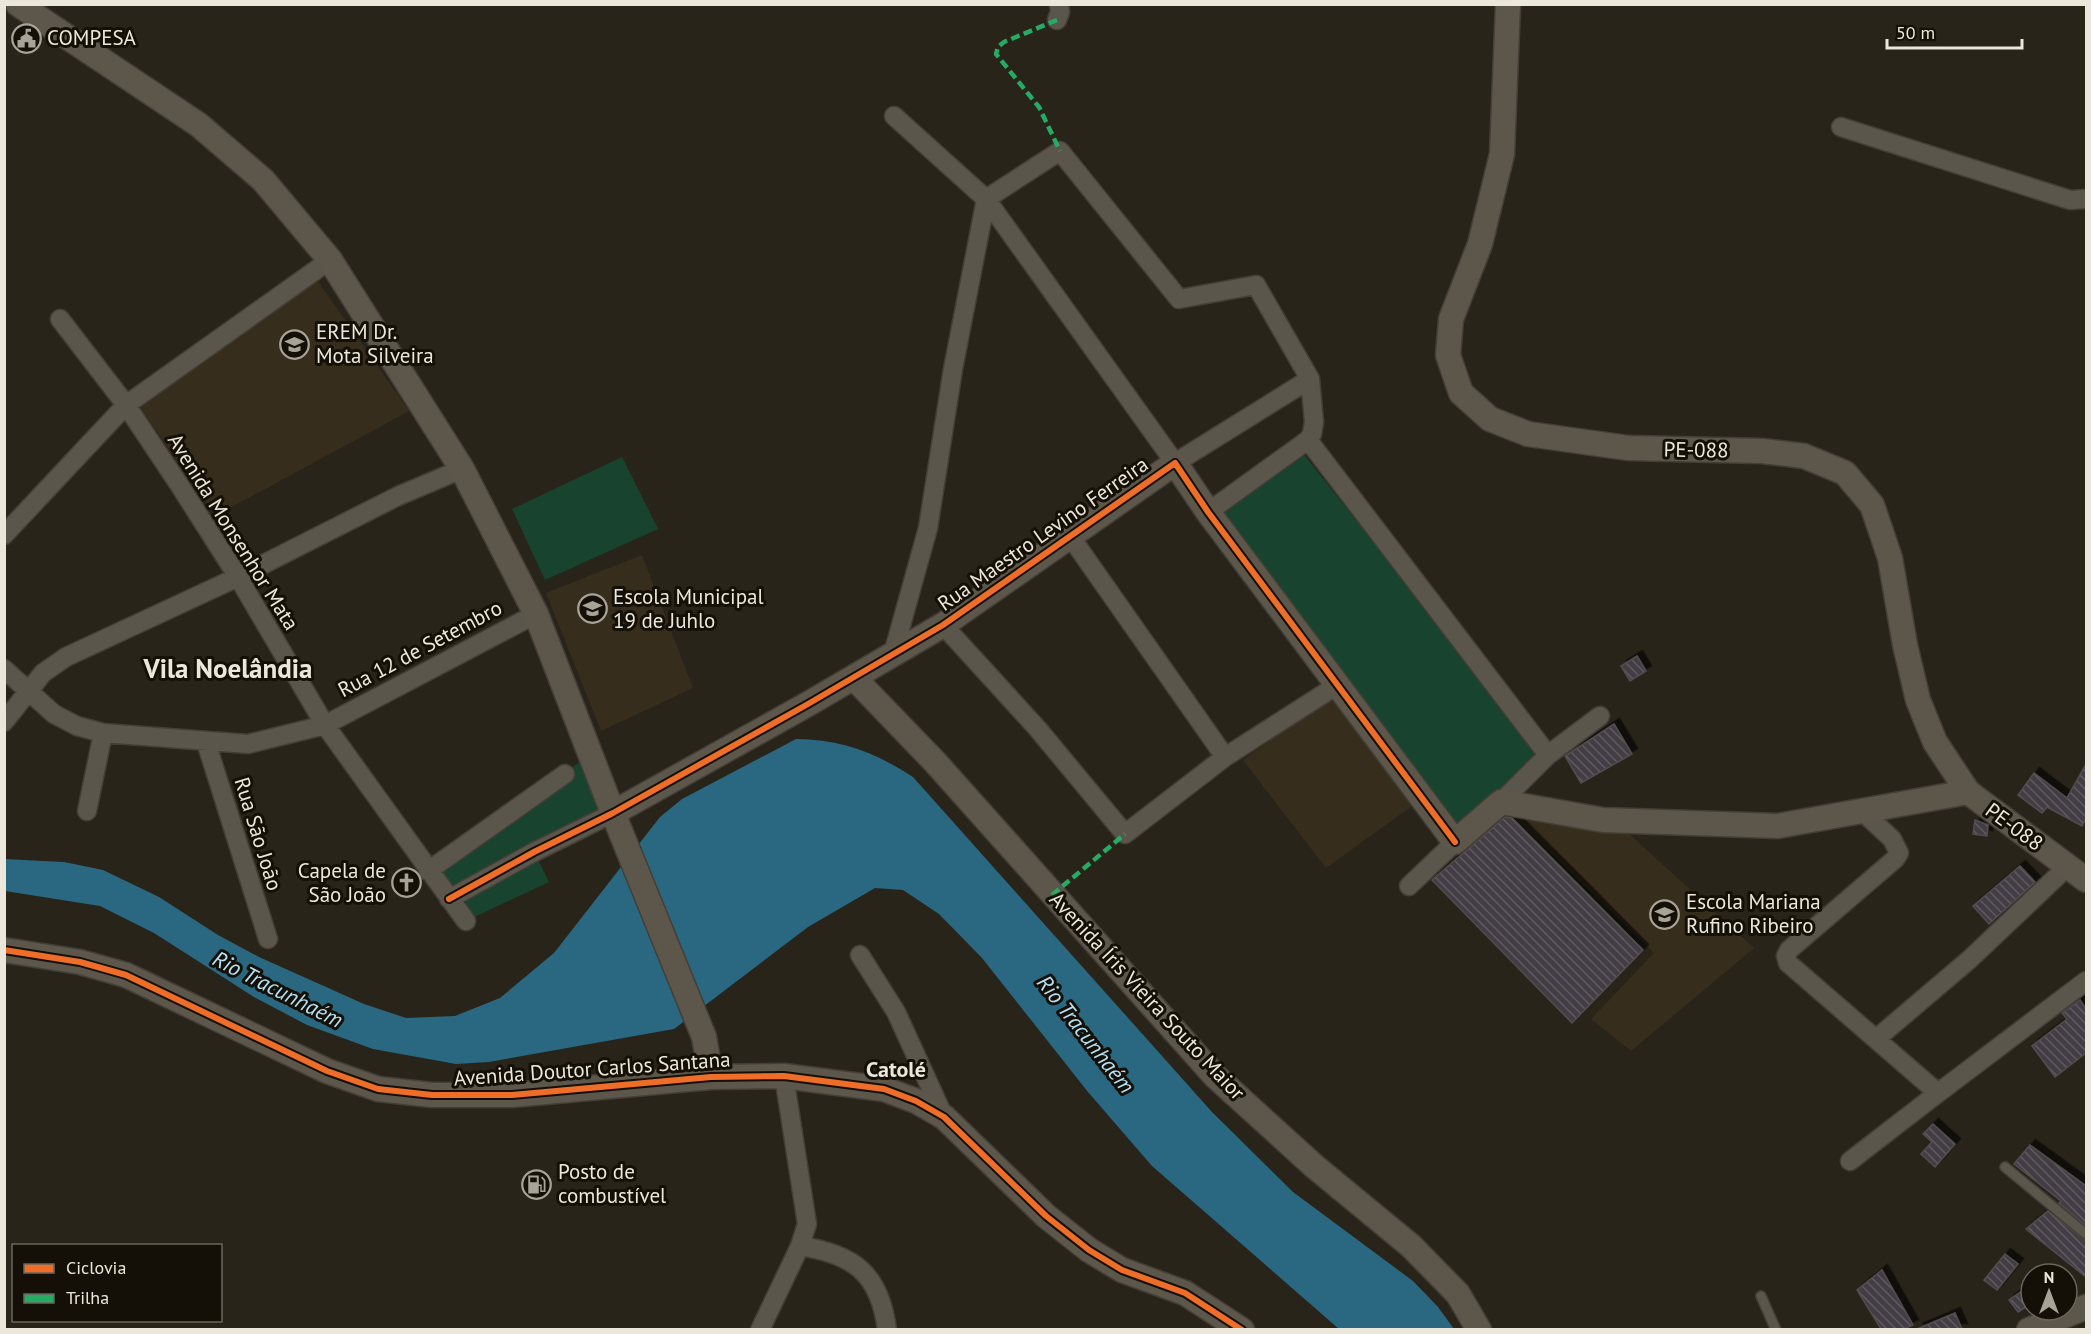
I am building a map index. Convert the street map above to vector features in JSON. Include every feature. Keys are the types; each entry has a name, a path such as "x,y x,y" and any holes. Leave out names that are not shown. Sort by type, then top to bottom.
{"street":[{"path":"18,4 199,125 263,180 330,260 462,469 536,614 704,1037 711,1077"},
{"name":"PE-088","path":"1508,4 1502,154 1480,243 1451,318 1448,355 1461,393 1490,419 1528,434 1628,448 1762,451 1804,456 1845,473 1872,505 1890,558 1905,645 1918,700 1935,742 1968,792 2077,873"},
{"path":"894,116 986,199 1175,463 1310,379"},
{"path":"1840,127 2070,200 2086,199"},
{"path":"893,654 928,528 986,199 1060,151 1179,299 1256,285 1310,379 1314,422 1312,434 1308,440 1208,512"},
{"path":"4,535 126,405 330,260"},
{"name":"Avenida Monsenhor Mata","path":"60,318 126,405 238,578 325,725 466,921"},
{"path":"1308,440 1548,755"},
{"name":"Rua Maestro Levino Ferreira","path":"617,821 943,625 1175,463 1208,512 1339,684 1455,842"},
{"path":"4,722 43,673 66,657 238,578 398,496 462,469"},
{"path":"1070,536 1225,757"},
{"name":"Rua 12 de Setembro","path":"4,669 54,714 76,726 103,733 248,744 325,725 536,614"},
{"path":"943,625 1037,728 1125,834 1225,757 1339,684"},
{"name":"Avenida Íris Vieira Souto Maior","path":"854,678 878,700 1215,1076 1314,1166 1411,1246 1458,1294 1479,1329"},
{"path":"1409,886 1501,802 1548,755 1600,716"},
{"path":"87,812 103,733"},
{"name":"Rua São João","path":"206,742 268,939"},
{"path":"428,871 565,774"},
{"path":"1501,802 1603,820 1778,826 1968,792"},
{"path":"1863,812 1892,839 1899,853 1895,859 1789,950 1786,956 1788,963 1938,1093"},
{"path":"449,899 534,852 617,821"},
{"path":"1876,1039 1970,959 2077,873"},
{"name":"Avenida Doutor Carlos Santana","path":"4,950 80,962 126,975 327,1071 378,1089 432,1095 512,1095 711,1077 784,1076 884,1089 916,1101 944,1117 1015,1187 1089,1250 1122,1270 1185,1293 1242,1329"},
{"path":"860,955 896,1012 944,1117"},
{"path":"1850,1161 2086,981"},
{"path":"760,1329 800,1246 807,1224 807,1212 784,1076"},
{"path":"800,1246 830,1250 860,1269 875,1284 882,1297 888,1329"},
{"path":"2029,1329 2086,1307"}],"lane":[{"path":"2005,1167 2086,1234"},
{"path":"1761,1296 1776,1329"}],"shaded area":[{"name":"EREM Dr. Mota Silveira","path":"317,280 409,411 215,516 140,407"},
{"path":"642,555 693,688 601,731 546,593"},
{"path":"1331,696 1412,806 1326,868 1243,760"},
{"name":"Escola Mariana Rufino Ribeiro","path":"1515,819 1625,830 1754,948 1631,1051 1591,1019 1654,953"}],"green space":[{"path":"1302,452 1537,749 1501,802 1455,842 1208,512"},
{"path":"622,457 658,529 545,580 512,509"},
{"path":"588,756 611,814 534,852 549,882 466,921 428,871"}],"water":[{"name":"Rio Tracunhaém","path":"796,739 828,742 858,749 872,754 913,777 1212,1112 1293,1192 1413,1281 1438,1307 1454,1329 1339,1329 1152,1166 1088,1092 982,958 939,914 903,890 875,888 808,927 674,1029 489,1062 456,1064 373,1049 307,1025 254,997 154,933 100,906 5,891 4,859 64,862 103,870 159,897 218,935 259,957 364,1004 406,1018 455,1016 500,998 554,953 660,817 682,799"}],"building":[{"path":"1637,656 1646,671 1630,681 1621,666"},
{"path":"1614,724 1632,754 1581,783 1565,756"},
{"path":"2086,764 2086,818 2082,826 2047,807 2042,813 2018,795 2034,773 2067,798"},
{"path":"1505,817 1512,818 1643,950 1572,1023 1432,880"},
{"path":"1975,820 1988,825 1987,836 1973,834"},
{"path":"2020,866 2035,882 1989,924 1973,906"},
{"path":"2080,1000 2086,1009 2086,1053 2055,1077 2032,1046 2067,1019 2062,1013"},
{"path":"1933,1124 1955,1144 1935,1167 1921,1154 1932,1142 1923,1134"},
{"path":"2030,1145 2086,1186 2086,1226 2059,1203 2061,1201 2014,1164"},
{"path":"2048,1211 2086,1241 2086,1277 2079,1271 2079,1262 2067,1262 2026,1229"},
{"path":"2005,1254 2018,1264 1997,1290 1984,1280"},
{"path":"1882,1270 1913,1325 1904,1329 1881,1329 1857,1290"},
{"path":"2019,1293 2019,1311 2018,1312 2009,1300"},
{"path":"1955,1313 1962,1329 1917,1329"}],"marked path":[{"path":"1057,20 1004,42 998,47 996,54 1039,107 1060,151"},
{"path":"1052,895 1125,834"}],"cycle path":[{"path":"449,899 534,852 613,813 808,704 943,625 1175,463 1208,512 1455,842"},
{"path":"4,950 80,962 126,975 327,1071 378,1089 432,1095 512,1095 711,1077 784,1076 884,1089 916,1101 944,1117 1046,1216 1089,1250 1122,1270 1185,1293 1242,1330"}],"place":[{"name":"COMPESA","path":"26,38"},
{"name":"EREM Dr. Mota Silveira","path":"295,344"},
{"name":"Escola Municipal 19 de Juhlo","path":"592,609"},
{"name":"Capela de São João","path":"407,883"},
{"name":"Escola Mariana Rufino Ribeiro","path":"1665,914"},
{"name":"Posto de combustível","path":"537,1184"}],"district":[{"name":"Vila Noelândia","path":"228,669"},
{"name":"Catolé","path":"896,1069"}]}
